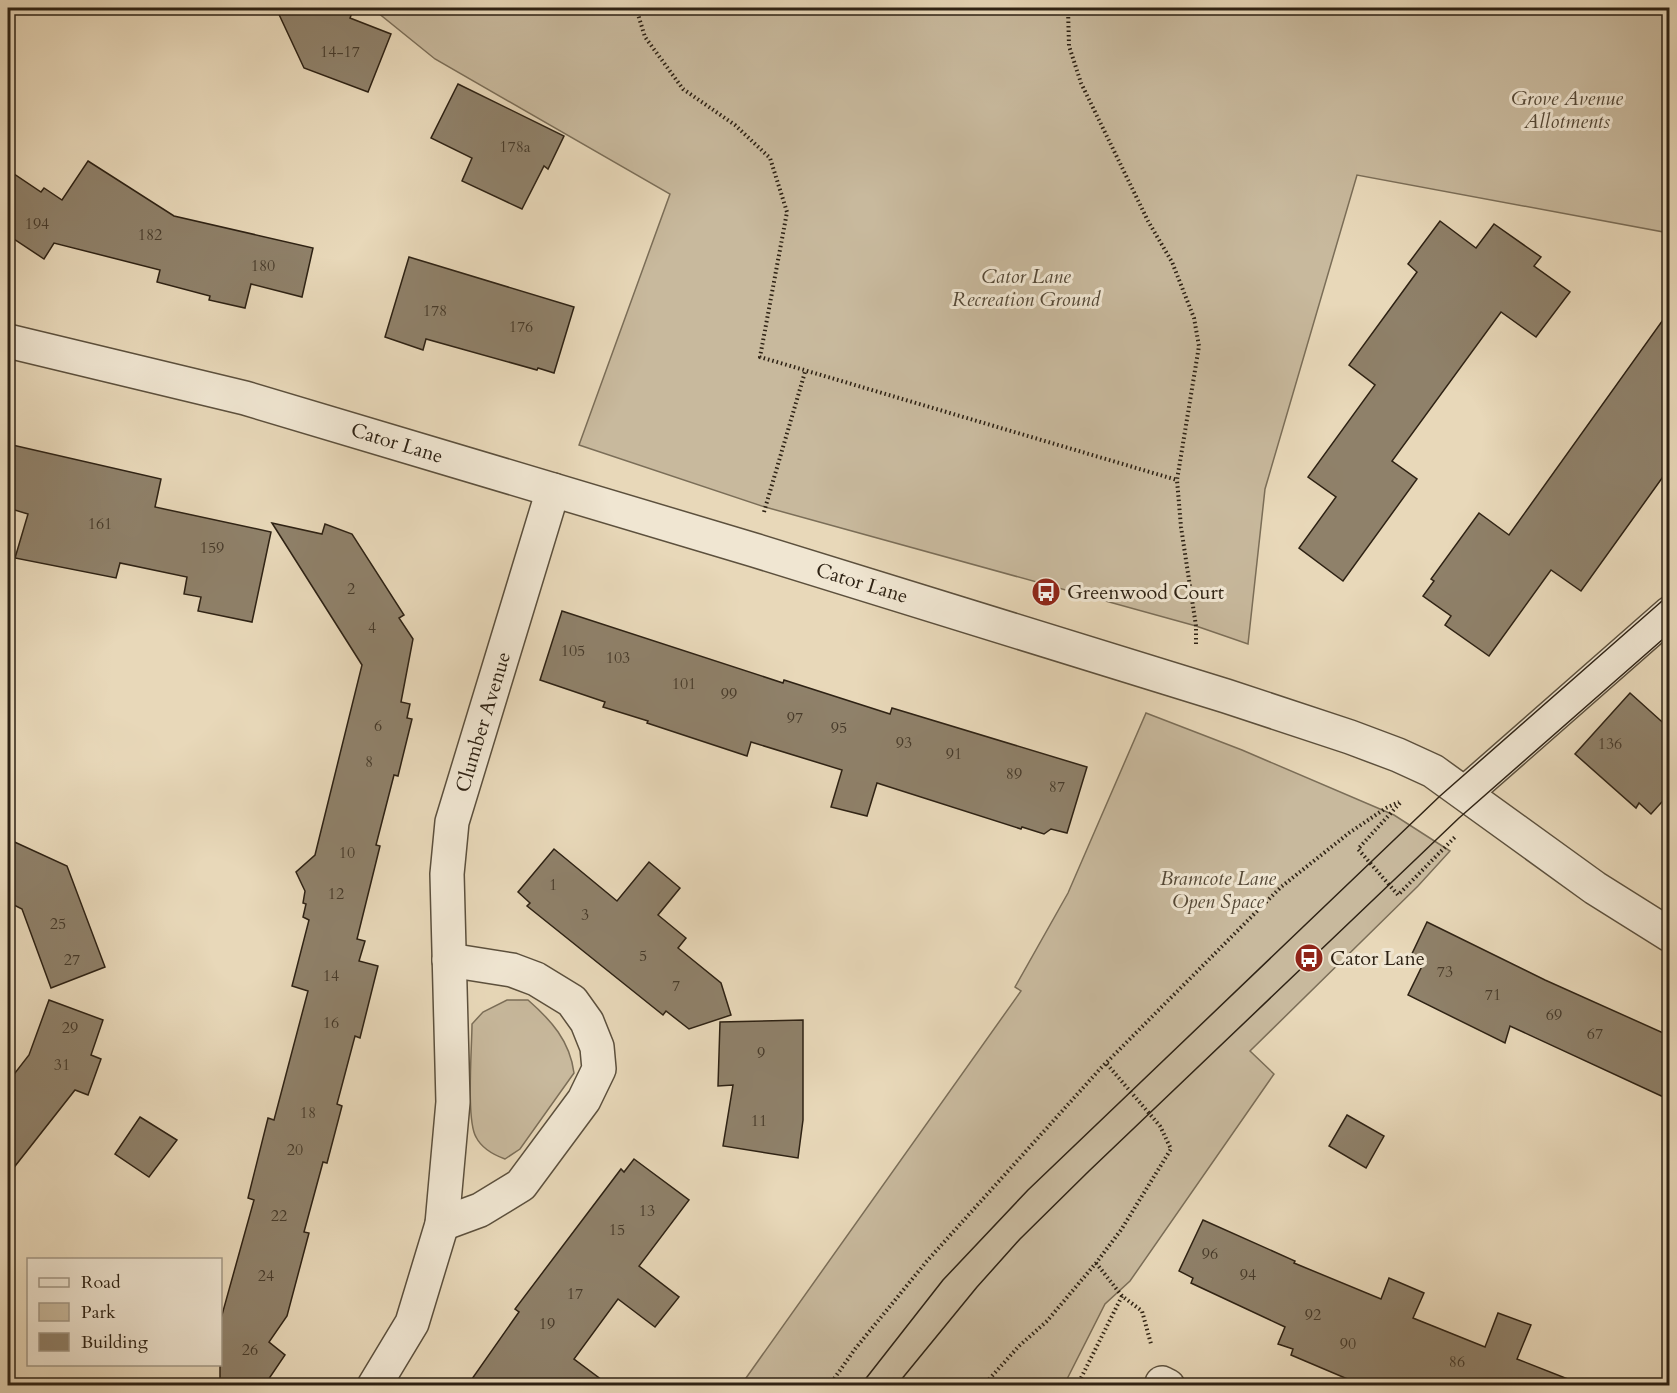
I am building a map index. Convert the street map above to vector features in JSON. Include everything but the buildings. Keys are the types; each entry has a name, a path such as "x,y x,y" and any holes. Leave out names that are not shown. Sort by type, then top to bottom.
{"street":[{"name":"Cator Lane","path":"8,341 246,398 754,550 1196,687 1398,754 1433,771 1595,888 1670,935"},
{"name":"Clumber Avenue","path":"374,1386 412,1323 442,1224 453,1102 447,873 452,822 553,490"},
{"path":"1465,793 1670,613"},
{"path":"442,1224 480,1210 521,1185 584,1100 599,1069 597,1047 587,1022 572,1001 536,979 512,970 449,960"}],"path":[{"path":"636,8 645,37 683,89 735,124 770,158 787,212 760,357 1178,480"},
{"path":"1068,8 1070,46 1081,83 1148,221 1172,262 1194,318 1199,346 1178,480 1181,527 1196,626 1196,687"},
{"path":"754,550 805,372"},
{"path":"829,1386 855,1349 927,1261 1013,1164 1106,1063 1281,887 1349,833 1386,808 1403,800 1358,849 1398,895 1459,833"},
{"path":"983,1386 1019,1346 1047,1321 1096,1263 1121,1230 1171,1149 1160,1126 1106,1063"},
{"path":"1096,1263 1122,1296 1142,1311 1165,1384"},
{"path":"1077,1386 1122,1296"}],"green space":[{"name":"Cator Lane Recreation Ground","path":"372,8 1669,8 1669,233 1357,175 1265,489 1248,644 1196,626 765,507 579,445 670,194 435,59"},
{"name":"Bramcote Lane Open Space","path":"1146,713 1242,750 1394,815 1450,851 1418,886 1250,1051 1274,1074 1130,1281 1105,1304 1064,1385 741,1385 1021,991 1015,987 1068,893"},
{"path":"507,1000 528,1000 544,1015 564,1041 574,1073 520,1149 505,1159 489,1151 476,1137 471,1115 470,1083 472,1024 483,1012"}],"tram line":[{"path":"860,1386 943,1280 1028,1190 1440,796 1670,594"},
{"path":"896,1386 977,1287 1020,1239 1089,1171 1459,818 1670,633"}],"place":[{"name":"Greenwood Court","path":"1046,592"},
{"name":"Cator Lane","path":"1309,958"}],"park label":[{"name":"Grove Avenue Allotments","path":"1567,110"}]}
